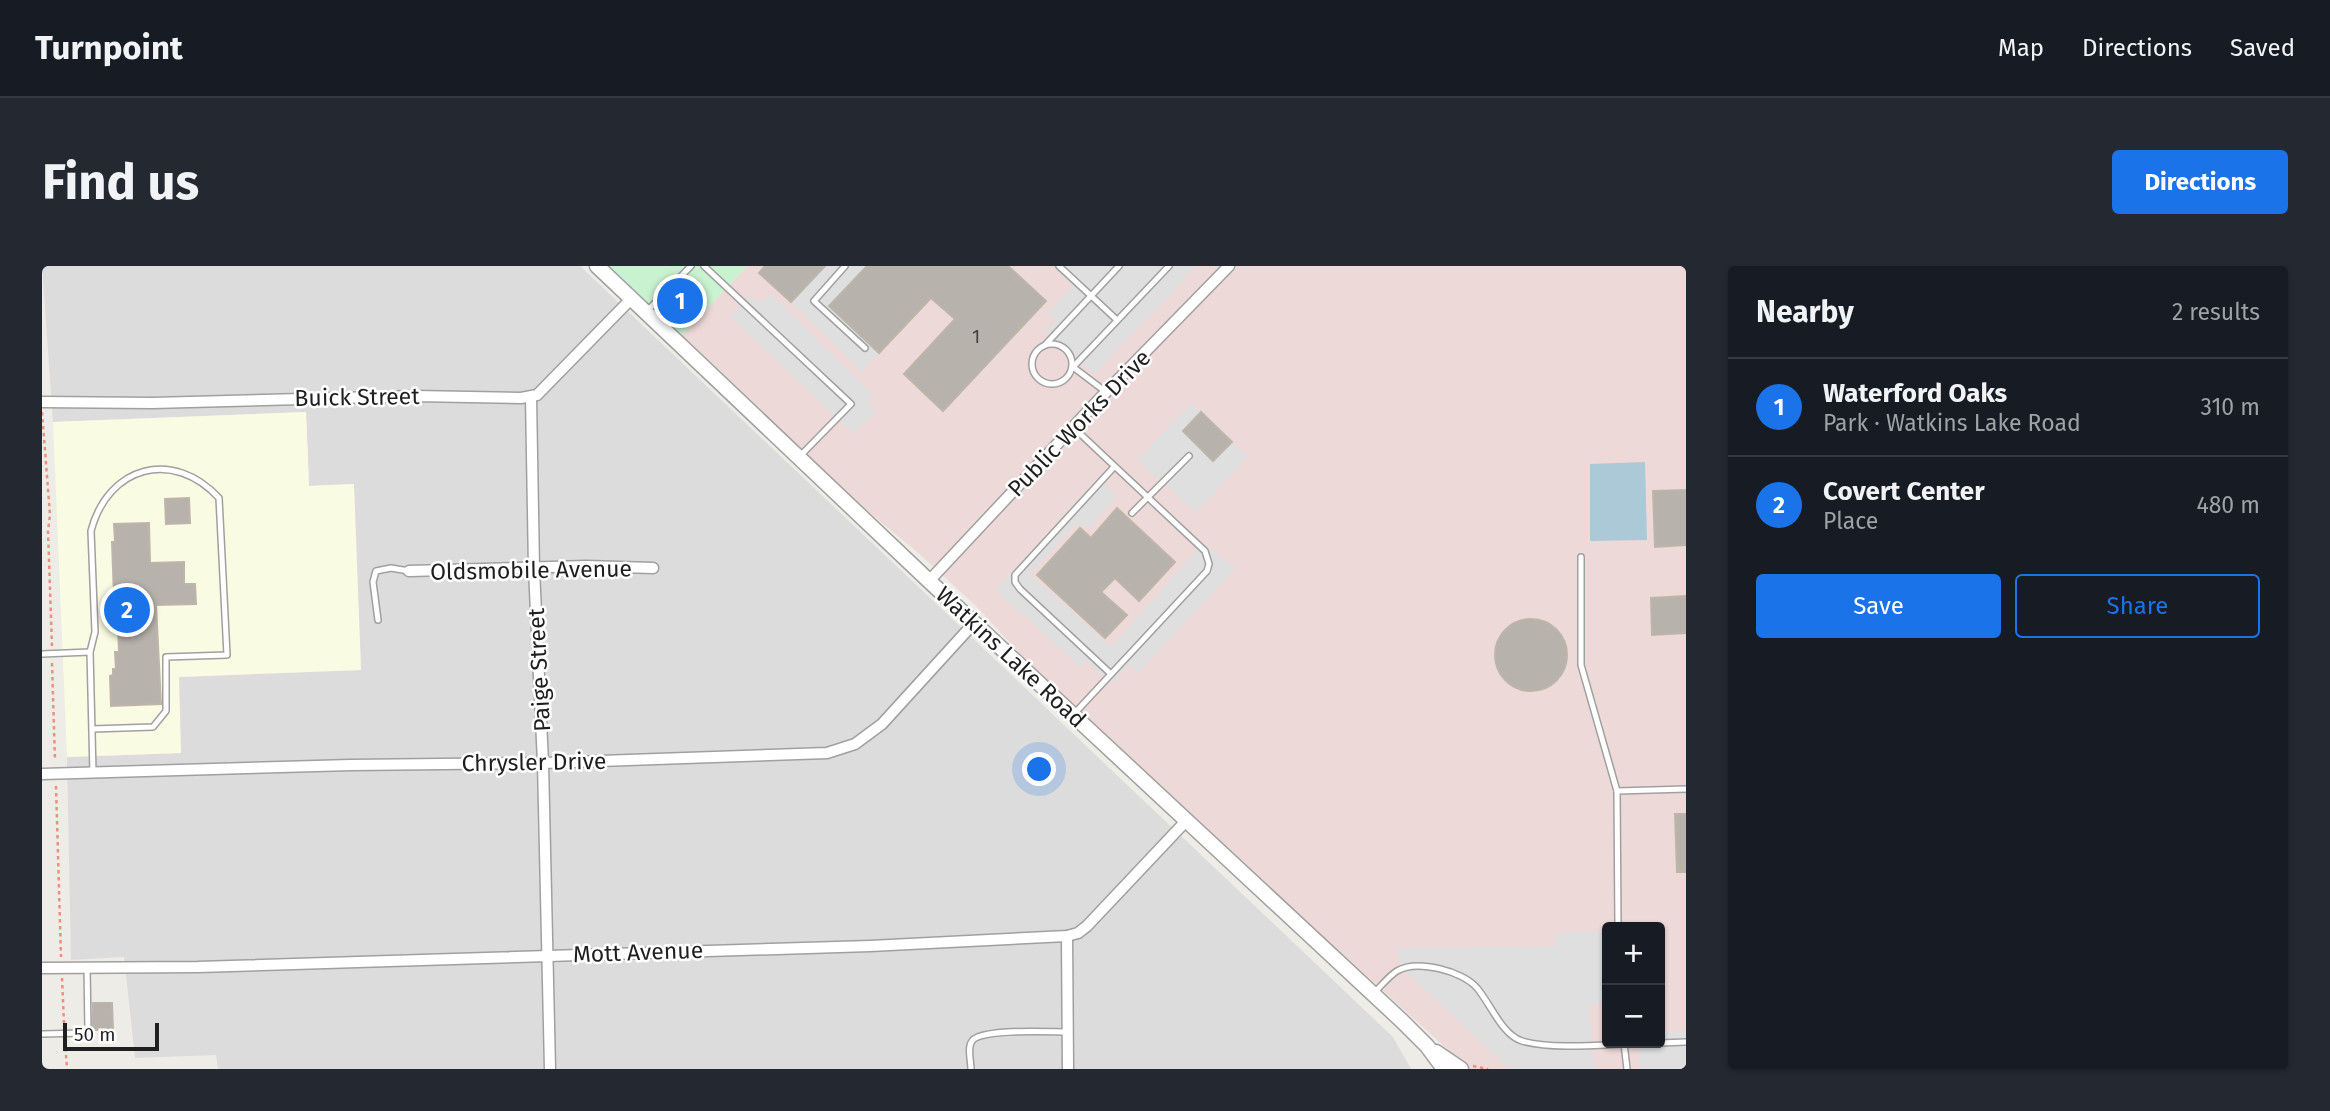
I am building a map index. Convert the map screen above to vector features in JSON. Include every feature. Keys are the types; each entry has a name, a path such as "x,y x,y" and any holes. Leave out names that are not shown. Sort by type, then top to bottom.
{"street":[{"name":"Watkins Lake Road","path":"597,266 929,581 1373,994 1427,1046 1444,1069"},
{"name":"Public Works Drive","path":"929,581 1106,392 1229,266"},
{"path":"531,397 537,396 631,299"},
{"name":"Buick Street","path":"42,404 415,396 531,397"},
{"name":"Paige Street","path":"531,397 550,1069"},
{"name":"Oldsmobile Avenue","path":"409,571 586,566 653,568"},
{"name":"Chrysler Drive","path":"42,774 351,765 543,763 827,752 855,744 882,724 974,623"},
{"path":"1068,1069 1067,936 1078,933 1087,926 1187,821"},
{"name":"Mott Avenue","path":"42,968 198,967 870,946 1067,936"},
{"name":"Watkins Lake Road","path":"1427,1046 1461,1069"}],"lane":[{"path":"645,312 691,266"},
{"path":"704,266 851,404 798,458"},
{"path":"845,266 814,301 865,348"},
{"path":"1059,266 1117,320"},
{"path":"1119,266 1045,345 1034,353 1031,366 1042,382 1055,384 1067,378 1073,367 1169,266"},
{"path":"1045,345 1064,348 1069,353 1073,367 1106,392"},
{"path":"1073,428 1205,551 1209,565 1073,715"},
{"path":"1132,513 1189,456"},
{"path":"1111,674 1020,589 1015,582 1015,575 1114,467"},
{"path":"92,729 153,727 166,711 166,657 227,655 219,498 209,487 192,476 174,470 154,468 134,474 119,485 95,516 91,531 95,632 90,652 93,772"},
{"path":"1581,556 1581,664 1617,791 1618,922"},
{"path":"378,620 373,582 376,571 391,568 409,571"},
{"path":"42,654 90,652"},
{"path":"1617,791 1686,789"},
{"path":"1373,994 1398,970 1427,965 1451,972 1476,986 1500,1023 1519,1040 1552,1045 1602,1044"},
{"path":"42,1034 88,1031 87,966"},
{"path":"971,1069 971,1043 989,1033 1067,1032"},
{"path":"1665,1043 1686,1042"},
{"path":"1625,1048 1627,1069"}],"path":[{"path":"42,404 50,515 48,531 55,774 67,1069"}],"shaded area":[{"path":"42,266 580,266 1393,1037 1411,1069 218,1069 216,1055 135,1058 124,957 71,960 67,757 181,753 178,677 361,670 353,484 309,486 306,412 53,422"},
{"path":"747,266 1686,266 1686,1069 1469,1069 1273,891 1024,658 976,606 917,552 840,488 681,336"},
{"path":"825,266 867,266 830,306 879,353 862,372 791,302"},
{"path":"1053,266 1197,266 1094,374 1045,331 1055,321 1048,313 1073,286"},
{"path":"770,293 872,394 869,403 876,411 854,434 730,317 749,296 757,301 764,300"},
{"path":"1190,404 1201,412 1183,431 1213,460 1232,442 1248,456 1196,513 1137,460"},
{"path":"306,412 309,486 354,484 361,670 179,677 181,753 67,757 53,422"},
{"path":"1097,479 1118,496 1089,528 1076,524 1030,574 1111,647 1204,542 1235,569 1138,673 1128,666 1113,683 1087,661 1080,666 995,590"},
{"path":"1602,931 1602,1004 1589,1005 1595,1069 1510,1069 1402,968 1396,948 1556,946 1555,933"},
{"path":"1665,1031 1686,1031 1686,1069 1640,1069 1640,1048 1665,1048"}],"green space":[{"path":"609,266 747,266 681,336"}],"water":[{"path":"1645,462 1647,540 1590,541 1590,464"}],"building":[{"path":"765,266 825,266 791,302 759,273"},
{"path":"867,266 1008,266 1046,301 943,411 904,374 955,319 931,298 879,353 829,306"},
{"path":"1201,412 1232,442 1213,461 1183,431"},
{"path":"1686,490 1686,545 1655,547 1653,491"},
{"path":"189,498 190,523 166,524 165,499"},
{"path":"1117,508 1175,562 1139,601 1115,578 1101,592 1127,615 1105,638 1037,575 1080,528 1091,538"},
{"path":"149,523 150,563 184,562 184,584 195,584 196,604 156,605 161,704 111,706 110,676 113,675 113,669 116,669 115,652 119,652 118,625 115,625 112,542 115,542 114,524"},
{"path":"1686,596 1686,633 1652,635 1651,598"},
{"path":"1531,619 1545,622 1557,629 1564,641 1567,655 1564,669 1557,681 1545,688 1531,691 1517,688 1505,681 1498,669 1495,655 1498,641 1505,629 1517,622"},
{"path":"1675,814 1686,814 1686,872 1677,872"},
{"path":"93,1003 112,1003 113,1030 93,1030"}],"place":[{"name":"Waterford Oaks","path":"680,301"},
{"name":"Covert Center","path":"127,610"}]}
